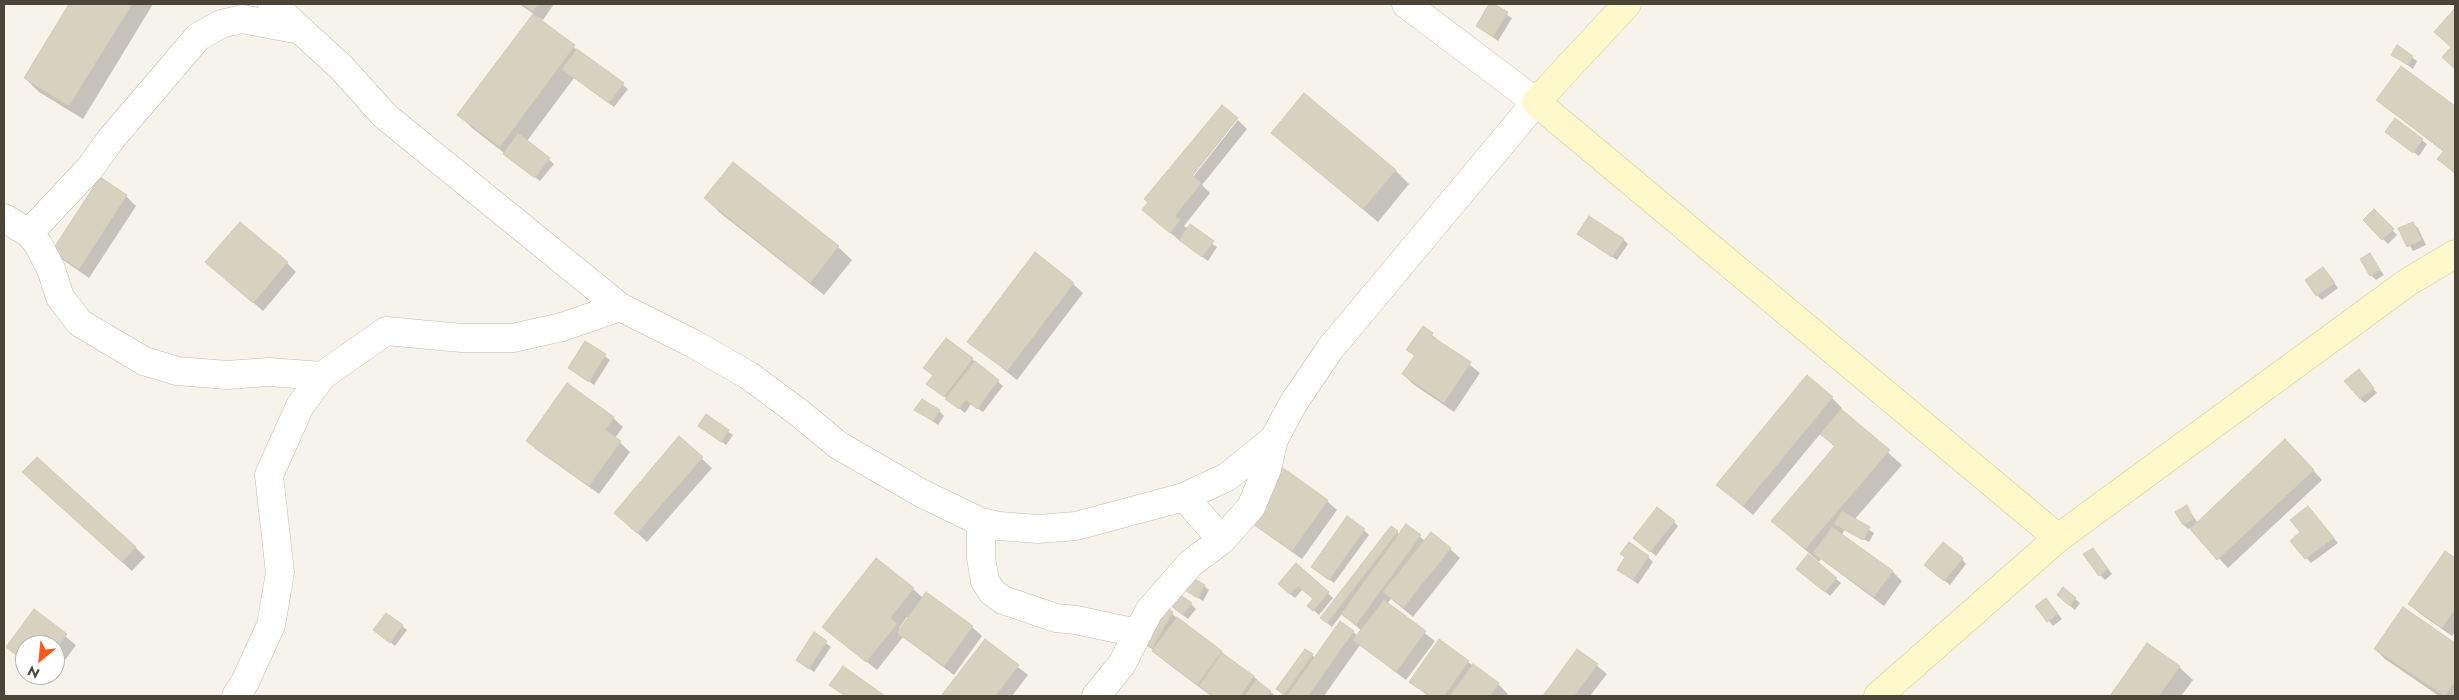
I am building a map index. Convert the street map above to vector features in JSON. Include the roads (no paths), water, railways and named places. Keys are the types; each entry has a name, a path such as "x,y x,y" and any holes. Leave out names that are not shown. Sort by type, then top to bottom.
{"street":[{"path":"272,4 340,67 385,116 484,199 620,307 692,343 748,375 838,445 880,471 981,522 999,526 1038,529 1076,526 1184,498 1227,477 1274,439"},
{"path":"1406,4 1536,102 2058,538"},
{"path":"1096,696 1122,664 1149,611 1192,563 1222,540 1251,507 1267,469 1274,439 1294,402 1330,349 1536,102 1627,4"},
{"path":"29,234 90,168 111,139 198,37 221,24 242,19 300,30"},
{"path":"4,218 29,234 38,244 51,269 60,297 80,322 144,361 187,372 227,375 269,372 322,376"},
{"path":"1878,696 2058,538 2408,282 2455,254"},
{"path":"236,696 246,682 272,625 280,573 269,475 300,406 322,376 386,331 462,338 512,338 562,327 620,307"},
{"path":"1184,498 1222,540"},
{"path":"981,522 981,558 985,582 992,592 1003,600 1046,616 1137,633"}]}
